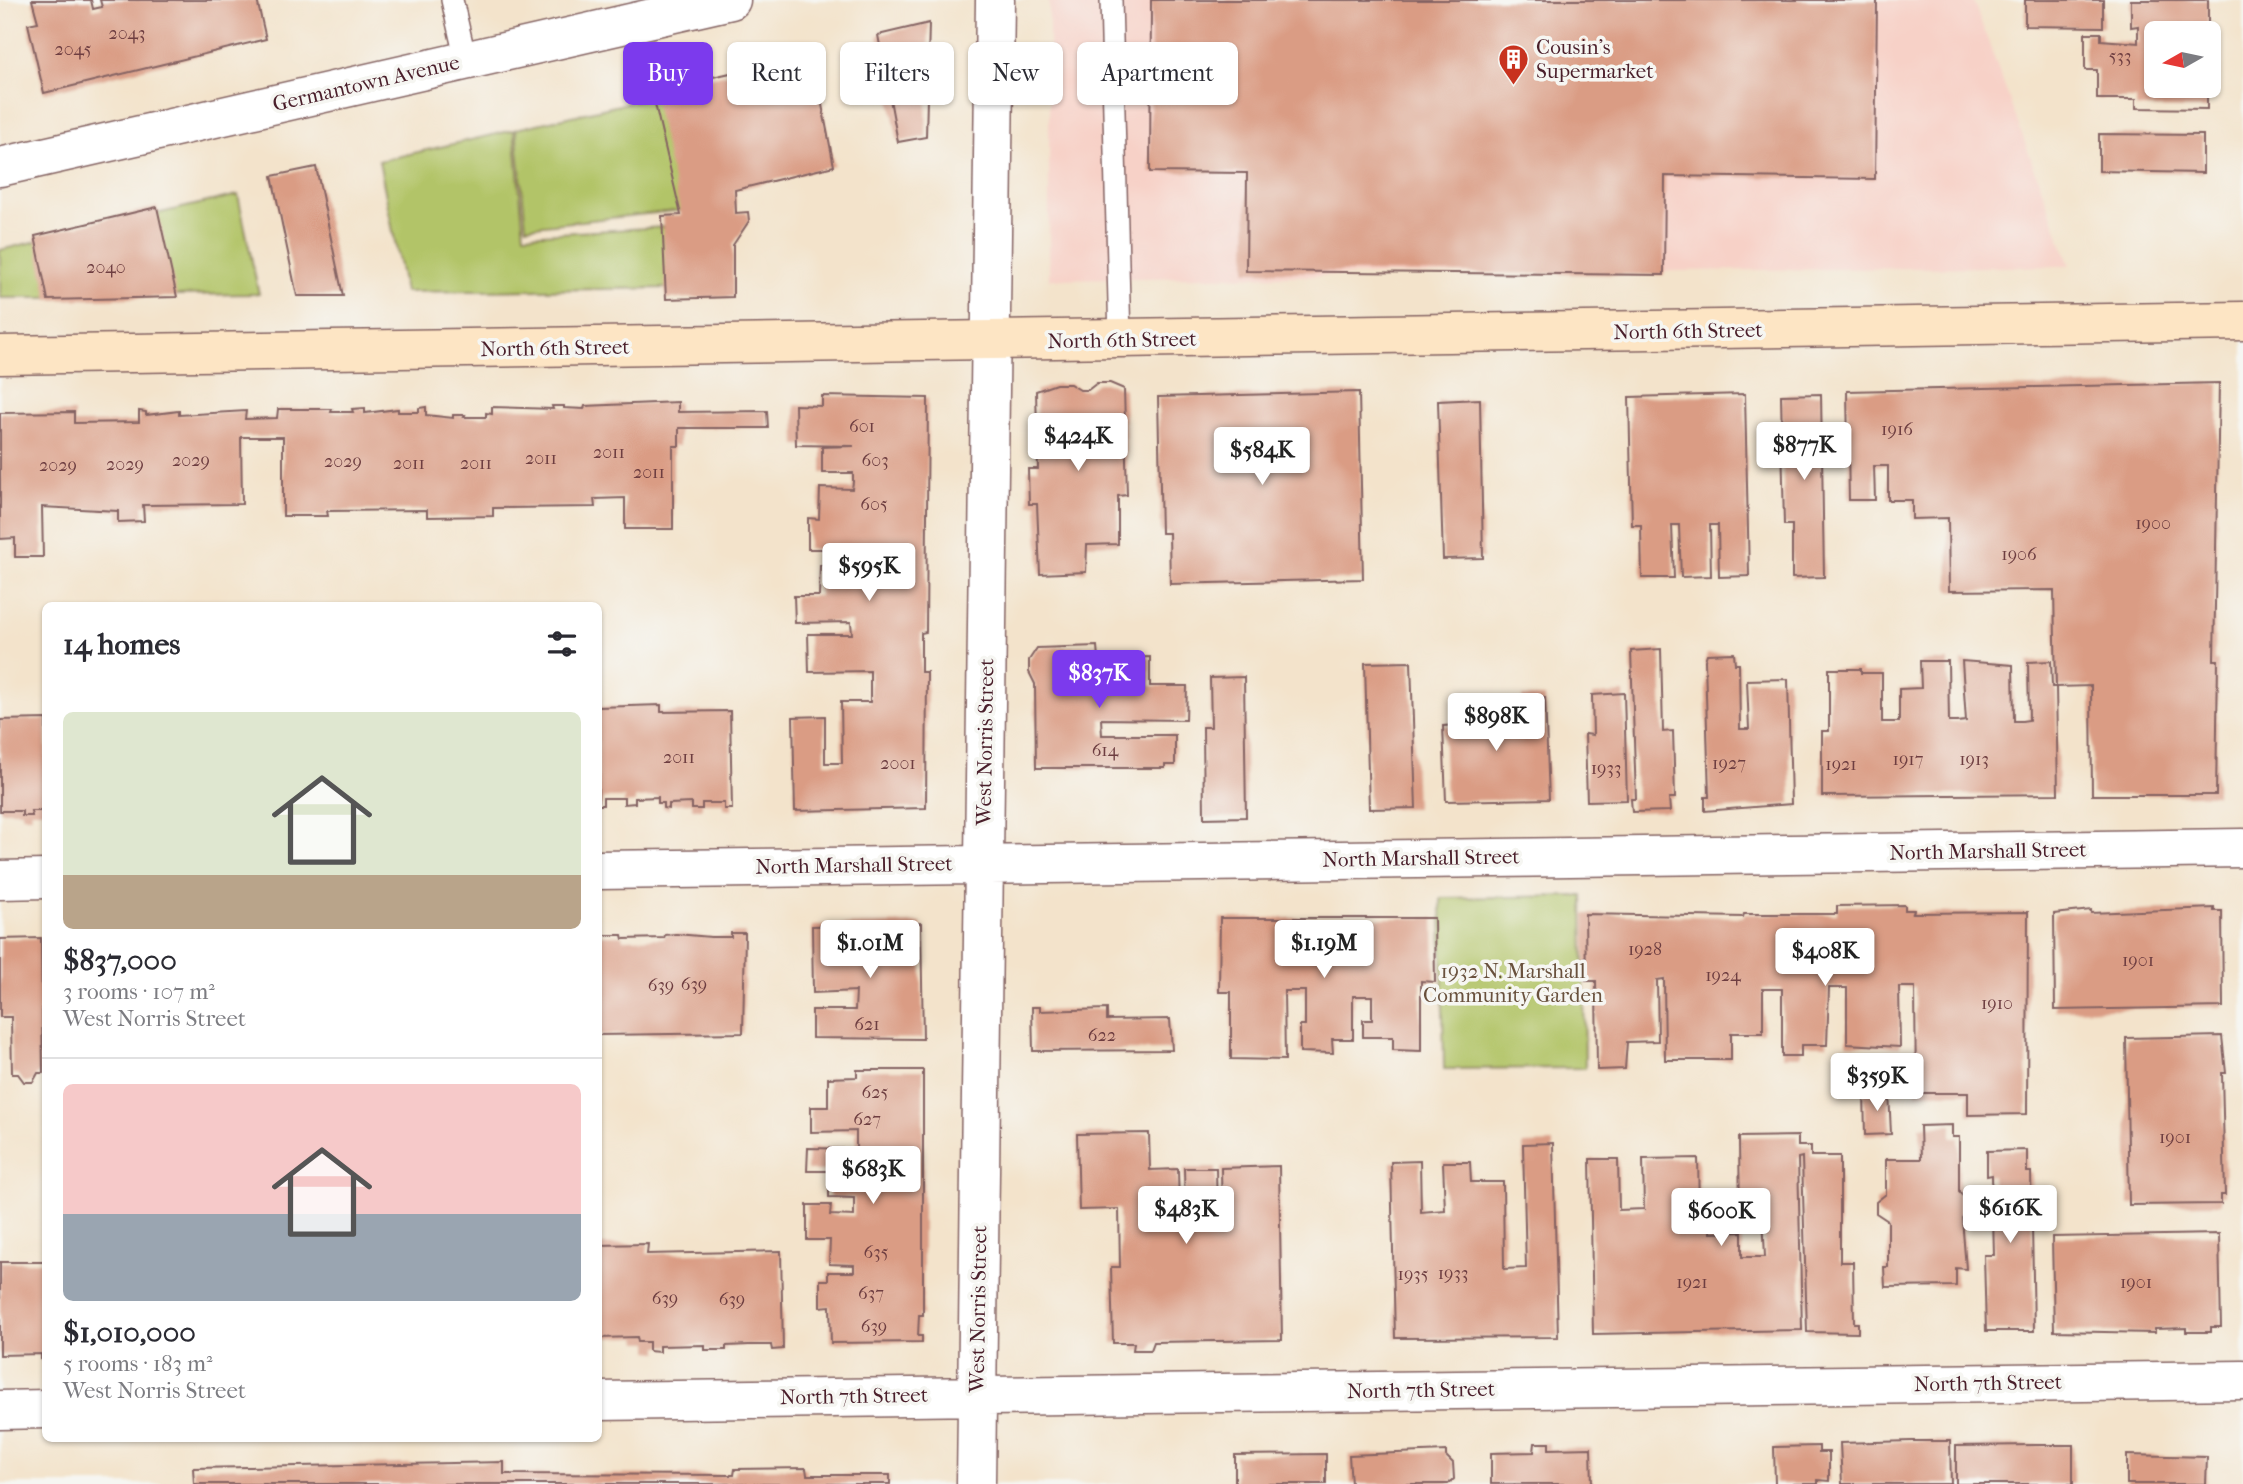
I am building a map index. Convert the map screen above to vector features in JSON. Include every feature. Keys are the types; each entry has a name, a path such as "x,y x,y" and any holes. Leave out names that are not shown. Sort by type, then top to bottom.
{"main road":[{"name":"North 6th Street","path":"0,355 2243,321"}],"street":[{"name":"Germantown Avenue","path":"0,167 732,0"},
{"name":"West Norris Street","path":"976,1484 995,0"},
{"name":"North Marshall Street","path":"602,870 2243,848"},
{"path":"0,880 42,879"},
{"name":"North 7th Street","path":"602,1401 977,1394 2243,1380"},
{"path":"0,1410 42,1409"}],"lane":[{"path":"452,0 466,61"},
{"path":"1111,0 1120,340"}],"shaded area":[{"name":"Cousin’s Supermarket","path":"1049,0 1973,0 2070,266 1049,279 1049,105 1063,105 1063,42 1049,42"}],"green space":[{"path":"623,104 660,105 685,210 526,227 516,129"},
{"path":"514,130 524,235 665,227 670,288 405,292 379,161"},
{"path":"238,195 259,294 172,295 156,214"},
{"path":"42,240 53,298 0,298 0,250"},
{"name":"1932 N. Marshall Community Garden","path":"1583,896 1585,1068 1444,1069 1441,898"}],"building":[{"path":"32,0 91,0 93,9 102,7 100,0 257,0 266,39 44,93 28,24 38,22"},
{"name":"Cousin’s Supermarket","path":"1151,0 1877,0 1875,179 1665,176 1664,275 1246,271 1247,173 1150,172 1150,105 1238,105 1238,42 1151,42"},
{"path":"2025,0 2103,0 2103,27 2025,26"},
{"path":"2131,0 2208,0 2208,21 2144,21 2144,98 2207,98 2207,109 2136,108 2136,99 2097,99 2097,70 2085,70 2085,33 2101,33 2101,40 2138,43 2138,26 2131,27"},
{"path":"929,23 928,42 879,42 878,35"},
{"path":"727,74 727,105 822,105 834,166 735,190 736,213 748,212 749,221 733,245 733,297 666,299 662,216 681,215 655,105 713,105 713,77"},
{"path":"891,105 927,105 926,137 898,142"},
{"path":"2099,134 2203,135 2203,173 2099,171"},
{"path":"316,167 343,296 297,296 272,176"},
{"path":"157,207 177,297 48,300 35,236"},
{"path":"1097,383 1110,383 1124,389 1127,495 1118,496 1118,544 1087,545 1086,572 1040,574 1037,504 1029,504 1028,469 1038,469 1036,391 1056,384 1070,384 1080,390 1088,390"},
{"path":"2219,383 2214,660 2218,660 2216,795 2092,795 2091,686 2056,687 2054,590 1949,591 1948,518 1912,519 1912,500 1888,500 1888,466 1874,466 1875,500 1849,500 1847,391"},
{"path":"1359,392 1363,579 1170,584 1169,533 1161,533 1158,397"},
{"path":"1745,394 1749,576 1719,577 1718,525 1710,525 1711,576 1681,577 1679,525 1672,525 1674,578 1642,578 1641,525 1632,525 1629,397"},
{"path":"1821,394 1824,577 1792,578 1792,525 1784,525 1781,395"},
{"path":"822,396 928,398 926,632 921,633 921,672 927,672 926,808 795,811 793,717 825,716 825,763 842,763 841,702 870,702 870,671 809,672 808,634 852,634 851,622 795,623 794,596 819,596 820,565 851,565 851,549 808,549 808,518 819,519 820,488 852,489 853,482 853,473 822,473 822,447 854,446 796,445 795,405 822,406"},
{"path":"1480,399 1483,558 1443,559 1438,401"},
{"path":"678,402 678,412 767,411 768,428 679,428 679,446 673,446 673,529 625,529 625,498 594,499 595,507 493,508 493,516 427,517 427,510 327,511 328,516 283,516 283,437 241,437 242,504 143,505 144,521 118,522 118,511 42,507 43,557 15,557 15,538 0,539 0,413 74,412 74,423 139,422 139,411 146,412 146,415 179,411 179,415 246,411 245,419 277,418 278,409 332,409 331,412 353,412 352,409 365,408 365,413 398,409 398,412 419,412 419,408 426,407 426,415 453,418 453,415 486,417 486,413 492,414 492,407 553,409 552,406 564,406 584,409 585,406"},
{"path":"1097,646 1098,658 1150,657 1150,686 1187,686 1186,720 1101,719 1102,735 1175,735 1175,765 1165,765 1165,768 1036,768 1035,684 1029,672 1029,660 1037,648"},
{"path":"1661,649 1663,732 1673,731 1675,798 1669,798 1670,811 1632,812 1631,799 1636,799 1631,651"},
{"path":"1734,653 1735,664 1739,664 1740,729 1749,729 1747,680 1788,679 1791,804 1705,811 1705,797 1709,797 1705,660 1707,654"},
{"path":"1920,661 1948,661 1949,722 1957,722 1966,721 1962,661 2013,665 2014,721 2022,721 2029,720 2028,662 2051,661 2052,687 2056,687 2058,794 1822,796 1822,731 1829,731 1829,669 1861,669 1861,673 1882,673 1882,722 1899,722 1899,689 1921,688"},
{"path":"1411,662 1416,808 1369,809 1365,663"},
{"path":"1244,677 1246,817 1204,818 1203,727 1211,727 1210,678"},
{"path":"1624,693 1627,800 1587,801 1585,734 1593,735 1592,695"},
{"path":"1522,697 1545,697 1549,799 1446,801 1443,726 1457,725 1456,699 1501,698 1502,726 1522,725"},
{"path":"661,705 661,712 730,711 732,809 724,809 724,803 702,803 702,809 692,809 692,803 669,804 669,809 663,808 663,803 658,803 658,797 635,798 635,803 624,804 624,798 603,798 602,805 602,707"},
{"path":"42,719 42,811 31,811 32,816 22,816 22,811 0,811 0,720"},
{"path":"1905,905 1905,910 1914,910 1913,913 2028,912 2027,1114 1968,1115 1968,1093 1916,1093 1915,987 1899,987 1900,1047 1847,1044 1847,988 1829,988 1827,1045 1801,1045 1801,1056 1782,1056 1782,989 1763,989 1763,1033 1731,1033 1731,1060 1665,1060 1664,979 1657,980 1658,1041 1627,1042 1625,1069 1597,1070 1596,981 1586,981 1585,914 1743,917 1744,914 1837,914 1837,906"},
{"path":"2214,908 2214,911 2222,911 2223,1007 2055,1010 2054,914 2091,910 2091,913"},
{"path":"1220,918 1434,918 1435,982 1421,981 1421,1051 1393,1050 1393,1037 1363,1037 1363,1020 1372,1020 1372,996 1353,996 1353,1039 1332,1039 1333,1053 1300,1052 1300,1025 1305,1025 1305,991 1284,991 1285,1060 1231,1059 1231,992 1219,992"},
{"path":"921,923 923,1039 812,1038 812,1010 855,1010 856,991 813,993 812,926"},
{"path":"731,933 745,933 743,1033 602,1035 602,935 622,935 623,939 664,938 665,935 676,934 731,937"},
{"path":"41,938 42,1073 38,1073 33,1082 24,1082 18,1074 12,1074 11,1017 0,1017 0,939"},
{"path":"1032,1007 1040,1007 1040,1011 1107,1009 1107,1020 1170,1019 1172,1050 1033,1051"},
{"path":"2222,1036 2226,1073 2222,1073 2225,1195 2221,1195 2221,1204 2129,1205 2126,1038"},
{"path":"857,1070 923,1070 923,1315 919,1315 918,1336 922,1336 922,1342 831,1343 830,1306 820,1307 820,1280 828,1280 828,1272 854,1272 854,1265 829,1264 830,1240 807,1240 807,1205 831,1205 830,1215 854,1216 854,1198 829,1197 829,1171 807,1171 808,1148 856,1149 856,1131 811,1132 811,1107 828,1107 828,1078 857,1077"},
{"path":"1889,1091 1891,1134 1865,1135 1864,1092"},
{"path":"1952,1125 1952,1137 1959,1137 1959,1192 1968,1201 1968,1211 1962,1218 1966,1269 1956,1268 1956,1286 1885,1287 1888,1221 1876,1213 1876,1202 1886,1194 1886,1159 1921,1159 1920,1126"},
{"path":"1149,1133 1150,1170 1178,1169 1179,1210 1185,1210 1184,1168 1216,1168 1217,1218 1222,1218 1221,1168 1279,1166 1282,1340 1154,1342 1151,1350 1133,1350 1134,1343 1113,1343 1111,1267 1120,1267 1119,1209 1079,1210 1077,1134"},
{"path":"1798,1136 1798,1146 1811,1146 1811,1156 1840,1156 1840,1262 1853,1262 1854,1323 1858,1323 1858,1333 1807,1332 1802,1157 1798,1158 1802,1330 1593,1334 1590,1159 1618,1159 1619,1210 1644,1209 1643,1159 1698,1158 1699,1208 1711,1208 1711,1233 1742,1232 1742,1257 1765,1257 1763,1216 1740,1216 1739,1137"},
{"path":"1553,1143 1558,1337 1395,1338 1391,1162 1420,1161 1421,1212 1445,1210 1443,1162 1470,1162 1471,1182 1503,1182 1504,1269 1526,1268 1523,1144"},
{"path":"2027,1150 2027,1172 2031,1172 2034,1331 1986,1331 1984,1255 1994,1255 1992,1175 1987,1176 1987,1151"},
{"path":"2219,1234 2221,1327 2211,1327 2211,1332 2186,1332 2186,1328 2155,1329 2155,1333 2054,1331 2052,1237"},
{"path":"648,1244 647,1254 781,1251 783,1349 772,1350 771,1345 726,1346 726,1350 705,1350 705,1345 659,1346 659,1352 649,1351 649,1342 638,1342 637,1337 602,1338 602,1245"},
{"path":"0,1262 42,1262 42,1360 41,1354 0,1355"},
{"path":"1950,1441 1951,1484 1842,1484 1840,1443"},
{"path":"1535,1443 1549,1443 1549,1449 1591,1448 1592,1484 1491,1484 1491,1453 1534,1452"},
{"path":"2073,1445 2073,1484 1956,1484 1956,1446"},
{"path":"1819,1446 1819,1452 1829,1452 1829,1481 1818,1480 1818,1484 1775,1484 1774,1447"},
{"path":"1446,1451 1446,1456 1453,1463 1454,1479 1448,1484 1351,1484 1349,1455"},
{"path":"1326,1454 1326,1484 1235,1484 1235,1455"},
{"path":"2127,1455 2207,1457 2206,1484 2127,1484"},
{"path":"504,1462 504,1474 734,1475 735,1469 806,1468 807,1475 890,1475 890,1484 194,1484 193,1468"}],"place":[{"name":"Cousin’s Supermarket","path":"1513,86"}]}
